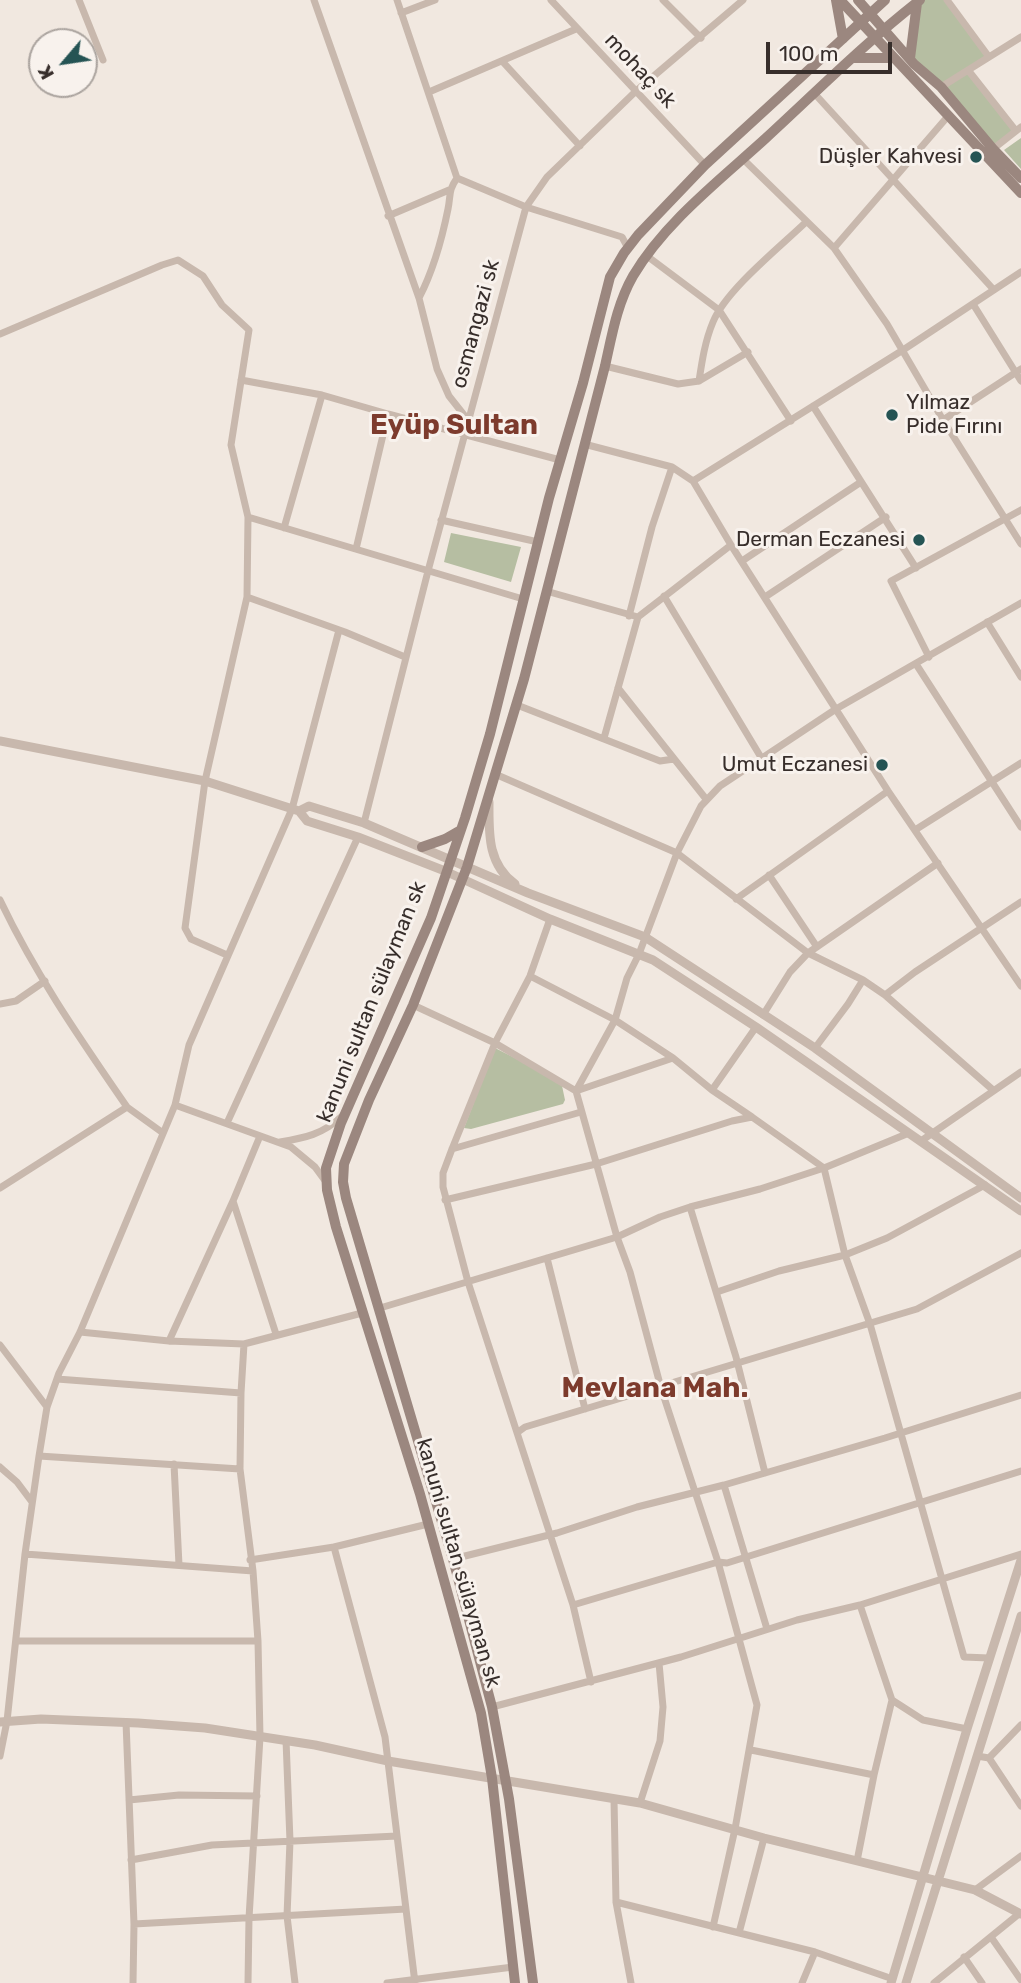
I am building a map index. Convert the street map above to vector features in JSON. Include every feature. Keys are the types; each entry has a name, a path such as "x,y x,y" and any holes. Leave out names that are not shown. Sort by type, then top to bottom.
{"main road":[{"path":"838,0 862,22 1021,193"},
{"path":"838,0 844,39"},
{"path":"858,0 910,58 941,87 1021,178"},
{"name":"kanuni sultan sülayman sk","path":"516,1983 492,1778 481,1713 428,1524 336,1227 326,1182 326,1168 346,1112 431,918 460,831 489,734 610,277 628,248 705,165 885,0"},
{"path":"533,1983 506,1780 492,1707 453,1559 346,1198 342,1182 344,1164 369,1100 413,1005 467,867 517,705 620,303 635,273 685,213 884,29 918,1"},
{"path":"910,58 918,1"},
{"path":"854,58 894,58"},
{"path":"422,847 460,831"}],"street":[{"path":"79,0 103,60"},
{"path":"314,0 419,298 437,369 449,396 468,420"},
{"path":"397,0 457,178 526,207 622,237 628,248"},
{"path":"401,13 435,0"},
{"path":"663,0 701,38"},
{"name":"osmangazi sk","path":"364,823 441,520 526,207 547,177 635,92 701,38 733,3 743,0"},
{"path":"947,0 989,57"},
{"name":"mohaç sk","path":"555,2 576,29 705,165"},
{"path":"429,92 576,29"},
{"path":"941,87 1021,37"},
{"path":"502,61 580,146"},
{"path":"968,70 1018,129 993,149"},
{"path":"814,93 994,290"},
{"path":"834,248 949,115"},
{"path":"743,159 834,248 903,350 943,420 1021,544"},
{"path":"388,216 449,190 457,178"},
{"path":"419,298 428,281 449,206 449,190"},
{"path":"699,381 708,336 719,310 734,291 806,222"},
{"path":"648,256 719,310 791,421"},
{"path":"0,334 178,260 203,276 222,305 249,330 231,445 248,517 247,597 205,781 185,928 191,939 227,955"},
{"path":"693,481 903,350 1021,272"},
{"path":"973,304 1018,371 1021,381"},
{"path":"605,366 678,384 699,381 748,352"},
{"path":"943,420 1018,371"},
{"path":"241,380 322,395 464,436 560,460"},
{"path":"284,528 322,395"},
{"path":"813,407 886,517 916,568"},
{"path":"356,550 387,414"},
{"path":"584,444 672,467 693,481 888,791 1021,986"},
{"path":"629,616 652,527 672,467"},
{"path":"742,561 861,482"},
{"path":"929,657 891,581 1021,510"},
{"path":"248,517 523,599"},
{"path":"765,597 886,517"},
{"path":"441,520 538,542"},
{"path":"604,738 638,617 731,545"},
{"path":"546,591 638,617"},
{"path":"664,596 762,759"},
{"path":"247,597 340,630 405,657"},
{"path":"713,1927 751,1750 757,1705 718,1562 661,1388 630,1272 617,1237 576,1091 615,1020 627,978 639,954 677,853 706,799 720,786 836,709 1021,603"},
{"path":"986,622 1021,677"},
{"path":"0,1756 25,1554 47,1407 175,1105 190,1045 227,955 296,810 340,630"},
{"path":"916,664 1021,827"},
{"path":"618,688 706,799"},
{"path":"517,705 660,761 674,759"},
{"path":"0,741 205,781 296,810 307,821 358,837 445,871 550,919 653,960 756,1027 1021,1211"},
{"path":"915,830 1021,763"},
{"path":"495,774 677,853 807,953 863,980 885,995 993,1090"},
{"path":"736,899 888,791"},
{"path":"489,795 489,836 494,856 506,878 528,893"},
{"path":"296,810 309,806 364,823 528,893 645,937 815,1048 1021,1198"},
{"path":"227,1123 358,837"},
{"path":"763,1015 790,972 807,953 938,863"},
{"path":"769,876 817,947"},
{"path":"0,900 19,941 64,1016 127,1107 163,1133"},
{"path":"885,995 1021,902"},
{"path":"550,919 530,976 495,1043 443,1174 445,1200 468,1282 573,1605 591,1682"},
{"path":"530,976 615,1020 673,1058 712,1090 824,1167 845,1255 870,1324 964,1657 989,1657"},
{"path":"815,1048 863,980"},
{"path":"0,1004 16,1001 45,981"},
{"path":"413,1005 495,1043 576,1091 673,1058"},
{"path":"712,1090 756,1027"},
{"path":"921,1141 1021,1072"},
{"path":"175,1105 279,1142 302,1154 326,1182"},
{"path":"0,1188 127,1107"},
{"path":"279,1142 318,1134 346,1112"},
{"path":"452,1149 581,1112"},
{"path":"445,1200 596,1164 752,1117"},
{"path":"380,1308 617,1237 660,1217 760,1189 909,1133"},
{"path":"169,1341 260,1136"},
{"path":"717,1292 845,1255 887,1238 985,1185"},
{"path":"233,1201 276,1334"},
{"path":"690,1207 717,1292 765,1473"},
{"path":"518,1432 525,1427 917,1309 1021,1253"},
{"path":"547,1258 585,1409"},
{"path":"80,1332 169,1341 244,1344 362,1313"},
{"path":"244,1344 240,1469 253,1571 260,1737 249,1918 248,1983"},
{"path":"0,1345 47,1407"},
{"path":"57,1379 241,1393"},
{"path":"453,1559 724,1485 1021,1395"},
{"path":"39,1456 240,1469"},
{"path":"174,1464 179,1565"},
{"path":"0,1467 33,1502"},
{"path":"573,1605 718,1562 727,1563 1021,1471"},
{"path":"724,1485 767,1629"},
{"path":"250,1560 334,1547 428,1524"},
{"path":"334,1547 385,1737 415,1981"},
{"path":"25,1554 253,1571"},
{"path":"492,1707 591,1682 767,1629 860,1605 1021,1554"},
{"path":"616,1902 815,1952 888,1980 924,1879 967,1729 1021,1560"},
{"path":"857,1860 891,1700 860,1605"},
{"path":"906,1983 1021,1616"},
{"path":"16,1641 258,1641"},
{"path":"640,1803 660,1741 663,1707 659,1663"},
{"path":"891,1700 923,1720 967,1729"},
{"path":"4,1721 41,1719 205,1728 640,1803 764,1838 975,1890 1020,1913 934,1983"},
{"path":"126,1722 134,1924 133,1983"},
{"path":"989,1758 1021,1725"},
{"path":"286,1740 290,1841 286,1916 295,1983"},
{"path":"751,1750 874,1775"},
{"path":"977,1756 989,1758 1019,1801"},
{"path":"129,1800 179,1795 257,1796"},
{"path":"614,1799 616,1902 631,1983"},
{"path":"131,1860 212,1845 397,1836"},
{"path":"739,1933 764,1838"},
{"path":"975,1890 1021,1856"},
{"path":"134,1924 406,1909"},
{"path":"991,1937 1021,1980"},
{"path":"802,1983 815,1952"},
{"path":"964,1957 982,1983"},
{"path":"387,1983 513,1967"}],"green space":[{"path":"920,0 947,0 989,57 968,70 1016,131 993,149 914,64 917,3"},
{"path":"1021,138 1021,169 1004,150"},
{"path":"451,533 521,547 511,582 444,562"},
{"path":"495,1048 561,1081 565,1100 563,1104 471,1129 464,1128"}],"place":[{"name":"Düşler Kahvesi","path":"976,157"},
{"name":"Yılmaz Pide Fırını","path":"892,415"},
{"name":"Derman Eczanesi","path":"919,540"},
{"name":"Umut Eczanesi","path":"882,765"}],"district":[{"name":"Eyüp Sultan","path":"454,426"},
{"name":"Mevlana Mah.","path":"655,1389"}]}
